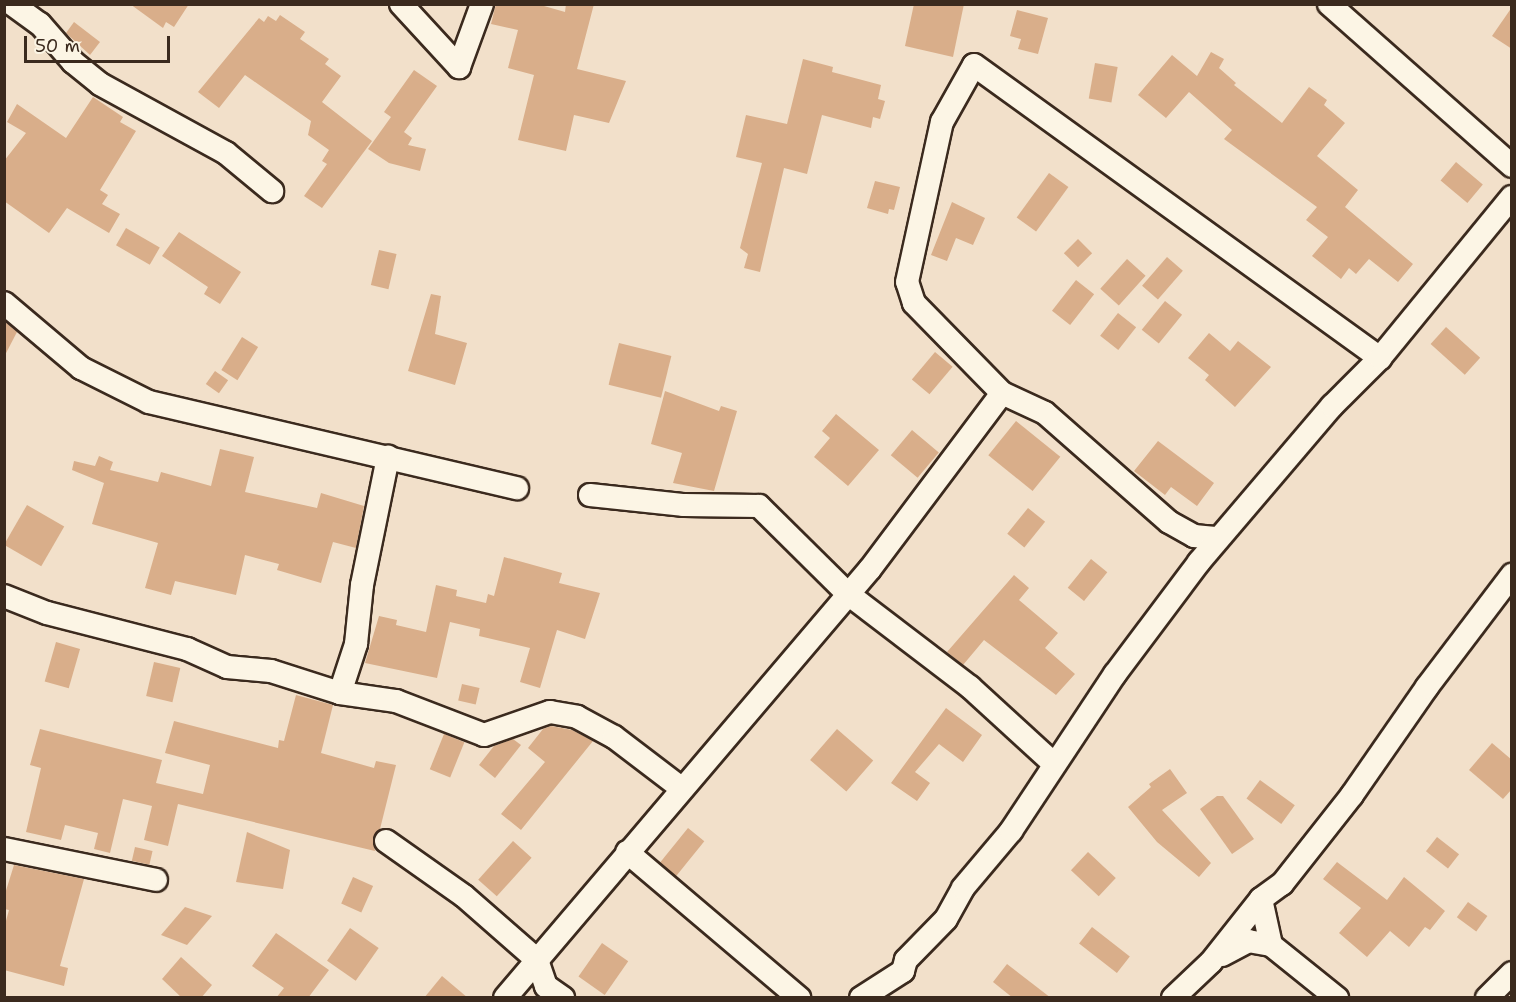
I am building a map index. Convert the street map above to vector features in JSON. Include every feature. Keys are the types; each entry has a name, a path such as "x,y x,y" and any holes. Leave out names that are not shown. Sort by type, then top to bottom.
{"street":[{"path":"12,4 40,24 73,62 100,84 226,153 272,191"},
{"path":"401,4 459,67 482,4"},
{"path":"1329,4 1512,166"},
{"path":"1218,538 1194,536 1169,522 1045,413 1002,393 914,303 907,282 942,122 974,65 1380,358"},
{"path":"861,998 903,970 906,960 946,920 963,888 1011,831 1054,764 1199,562 1380,358 1512,197"},
{"path":"4,303 81,368 149,402 517,488"},
{"path":"509,992 681,788 776,683 848,594 1002,393"},
{"path":"339,693 356,644 362,585 388,457"},
{"path":"590,495 684,506 759,506 848,594 969,687 1054,764"},
{"path":"1194,536 1199,562"},
{"path":"1173,998 1211,962 1261,899 1282,884 1352,795 1426,687 1512,575"},
{"path":"4,596 47,613 187,649 227,667 271,671 339,693 396,701 484,735 550,712 577,717 614,737 681,788"},
{"path":"386,841 464,896 537,960 554,992 509,992"},
{"path":"4,849 156,880"},
{"path":"627,852 799,998"},
{"path":"1261,899 1271,945"},
{"path":"1211,962 1248,941 1271,945 1337,998"},
{"path":"1487,998 1512,973"}],"building":[{"path":"130,4 189,4 174,27 166,22 163,28"},
{"path":"496,4 537,4 565,12 566,4 594,4 577,69 626,81 609,123 574,115 566,151 518,140 534,75 508,68 518,30 491,24"},
{"path":"914,4 964,4 953,57 905,46"},
{"path":"1512,7 1512,49 1492,36"},
{"path":"1017,10 1048,18 1038,54 1018,49 1021,39 1010,36"},
{"path":"280,15 305,32 300,39 329,59 325,64 341,76 322,102 372,141 322,208 304,196 327,164 322,161 329,150 308,135 311,121 245,75 219,108 198,92 259,18 264,22 268,16 276,21"},
{"path":"74,22 100,42 90,55 66,33"},
{"path":"1211,52 1224,59 1219,68 1236,83 1234,85 1282,123 1309,87 1327,100 1324,105 1345,123 1317,156 1358,190 1345,207 1413,264 1398,282 1369,259 1356,274 1349,268 1341,279 1312,256 1328,237 1306,220 1317,207 1224,139 1232,130 1189,92 1166,118 1138,95 1172,55 1197,76"},
{"path":"803,59 833,67 832,72 881,85 878,99 885,101 880,119 873,117 871,128 822,115 807,174 784,168 760,272 744,268 748,254 740,248 762,163 736,157 746,115 787,124"},
{"path":"1095,63 1118,67 1111,102 1089,98"},
{"path":"414,70 437,86 404,132 412,138 408,145 426,149 420,171 389,163 368,149 391,117 384,112"},
{"path":"93,97 123,117 120,122 136,131 100,190 108,195 102,204 120,214 109,233 67,208 49,233 4,201 4,161 26,133 7,122 17,104 66,138"},
{"path":"1456,162 1483,184 1467,203 1441,180"},
{"path":"1049,173 1068,187 1036,232 1017,217"},
{"path":"875,181 900,187 894,210 889,209 888,214 867,208"},
{"path":"952,202 985,218 973,245 956,238 947,261 931,255"},
{"path":"126,228 160,248 150,265 116,245"},
{"path":"179,232 241,272 220,304 204,294 208,287 162,256"},
{"path":"1078,239 1092,253 1078,267 1064,253"},
{"path":"379,250 397,254 388,289 371,285"},
{"path":"1167,257 1183,271 1158,299 1142,286"},
{"path":"1127,259 1146,276 1119,305 1100,289"},
{"path":"1076,280 1094,294 1070,325 1052,311"},
{"path":"431,294 441,296 435,334 467,343 455,385 408,371"},
{"path":"1165,301 1182,315 1159,344 1142,330"},
{"path":"1118,313 1136,327 1118,350 1100,336"},
{"path":"4,321 17,332 4,357"},
{"path":"1446,327 1480,358 1465,375 1431,344"},
{"path":"1209,333 1230,351 1238,341 1271,367 1235,407 1205,380 1209,375 1188,358"},
{"path":"242,337 258,347 237,380 221,370"},
{"path":"619,343 671,356 661,398 609,385"},
{"path":"935,352 953,367 929,394 912,380"},
{"path":"215,371 228,380 219,393 206,384"},
{"path":"665,391 719,411 721,406 737,411 714,491 673,483 682,453 651,444"},
{"path":"836,414 879,450 848,486 814,457 830,438 822,431"},
{"path":"1016,421 1060,457 1033,491 988,455"},
{"path":"912,430 939,452 918,478 891,455"},
{"path":"1158,441 1214,483 1197,506 1171,487 1165,495 1134,471"},
{"path":"220,449 254,457 245,492 317,508 321,493 364,506 356,548 333,542 321,583 277,570 279,564 245,555 236,595 175,581 171,595 145,588 158,543 92,524 104,483 72,470 74,461 95,466 99,456 113,462 110,470 158,482 161,472 211,486"},
{"path":"27,505 64,526 41,566 4,545"},
{"path":"1028,508 1045,522 1024,547 1007,534"},
{"path":"504,557 562,573 559,583 600,593 585,639 557,630 540,688 520,682 530,648 479,636 480,629 450,622 437,678 365,663 379,616 397,620 396,625 426,632 436,585 457,590 456,596 486,603 488,594 494,596"},
{"path":"1091,559 1107,572 1084,601 1068,588"},
{"path":"1014,575 1029,588 1019,600 1058,633 1045,648 1075,674 1056,695 984,640 963,665 947,652"},
{"path":"56,642 80,649 69,688 45,681"},
{"path":"154,662 180,668 172,702 146,696"},
{"path":"462,684 480,688 476,705 458,701"},
{"path":"296,695 333,705 321,753 374,768 376,761 396,765 380,829 373,839 375,851 178,804 168,846 144,840 152,806 123,799 110,853 94,849 98,833 65,825 61,840 26,832 41,768 30,765 40,729 162,760 156,783 203,794 210,765 165,753 174,721 278,748 279,740 284,741"},
{"path":"946,708 982,735 963,762 939,744 915,772 930,783 917,801 891,783"},
{"path":"551,726 572,730 593,741 521,830 501,814 545,762 528,748 543,729"},
{"path":"837,729 873,760 846,791 810,760"},
{"path":"444,734 464,742 450,777 430,769"},
{"path":"513,739 521,745 495,778 479,765 494,746"},
{"path":"1492,743 1512,760 1512,789 1503,799 1469,770"},
{"path":"1170,769 1187,793 1162,810 1211,863 1199,877 1157,842 1128,807 1151,787 1149,784"},
{"path":"1260,780 1295,805 1281,824 1246,799"},
{"path":"1217,796 1223,796 1254,839 1232,854 1200,809"},
{"path":"688,828 704,841 676,876 660,863"},
{"path":"247,832 290,850 283,889 236,882"},
{"path":"1437,837 1459,854 1448,868 1426,851"},
{"path":"513,841 532,858 497,896 478,880"},
{"path":"135,847 153,851 149,865 132,861"},
{"path":"1088,852 1116,878 1099,896 1071,870"},
{"path":"1337,862 1387,900 1404,877 1445,911 1430,930 1425,927 1409,947 1390,931 1367,957 1339,933 1361,908 1323,879"},
{"path":"14,865 84,879 60,966 68,968 64,986 4,970 4,928 9,910 4,909 4,897"},
{"path":"353,877 373,886 361,912 341,903"},
{"path":"1468,902 1487,916 1476,931 1457,917"},
{"path":"185,907 212,916 187,945 161,935"},
{"path":"1092,927 1130,957 1117,973 1079,944"},
{"path":"350,928 379,948 356,981 327,961"},
{"path":"276,933 329,970 308,998 276,998 284,988 252,966"},
{"path":"602,943 628,961 605,995 578,977"},
{"path":"181,957 212,985 201,998 182,998 162,979"},
{"path":"1007,964 1051,998 1013,998 993,982"},
{"path":"442,976 468,998 424,998"}]}
